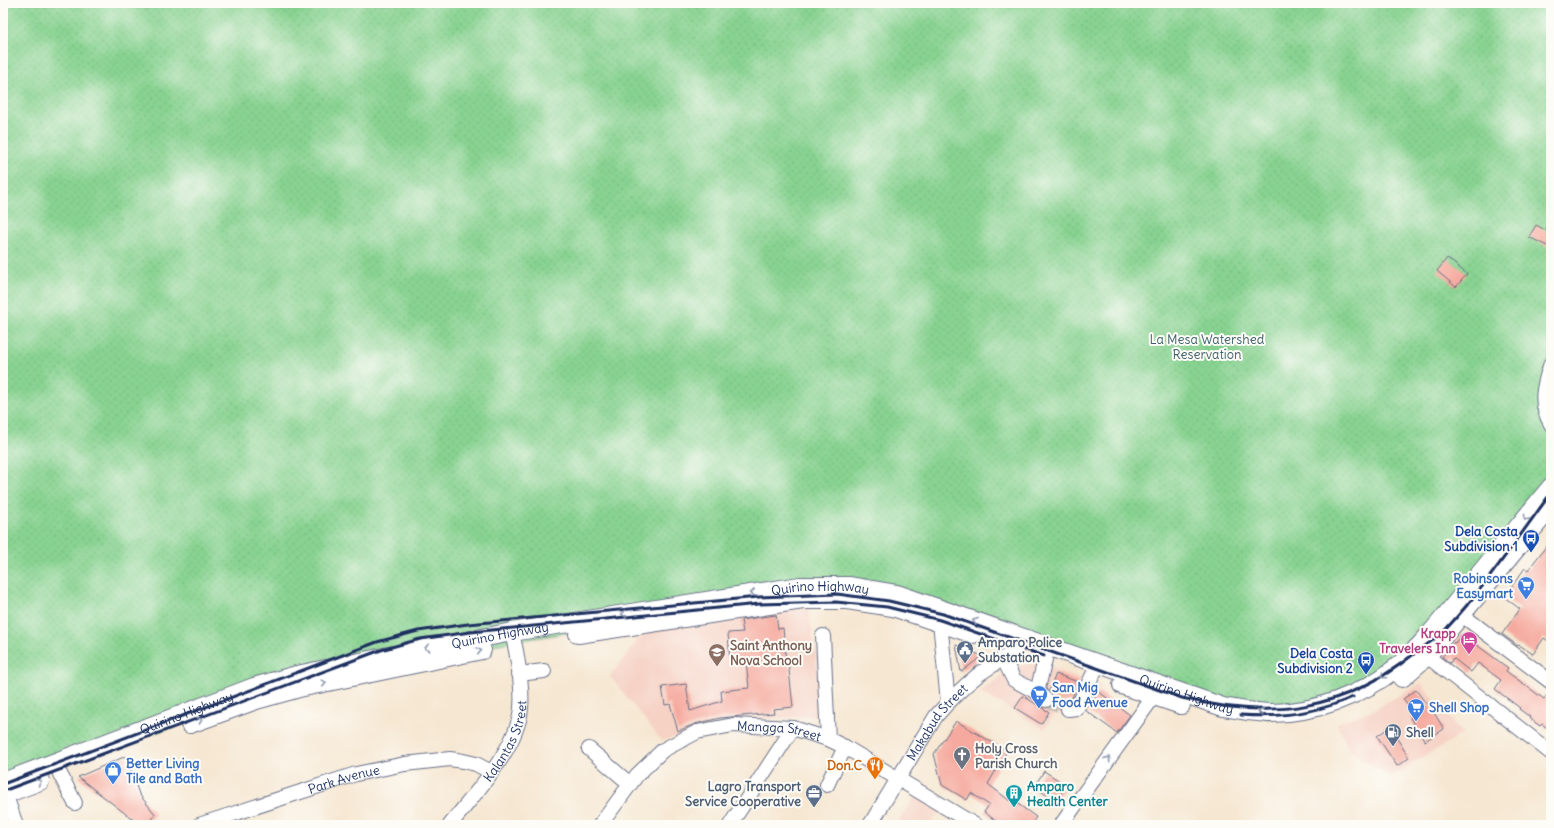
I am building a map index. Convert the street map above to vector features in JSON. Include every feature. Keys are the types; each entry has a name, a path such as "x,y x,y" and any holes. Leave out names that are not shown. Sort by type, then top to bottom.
{"main road":[{"name":"Quirino Highway","path":"1457,611 1551,488"},
{"name":"Quirino Highway","path":"513,638 803,600 847,600 893,607 1015,648 1046,652 1156,690 1244,711 1269,713 1291,711 1329,703 1362,690 1422,651 1551,507"},
{"name":"Quirino Highway","path":"4,790 121,744 256,700 299,688 513,638 800,586 850,586 897,594 1015,648"},
{"name":"Quirino Highway","path":"4,790 60,774 121,744"}],"street":[{"path":"1551,363 1546,377 1543,401 1544,412 1551,424"},
{"path":"1457,611 1551,682"},
{"path":"940,622 948,702"},
{"path":"822,636 828,739"},
{"name":"Kalantas Street","path":"450,825 505,754 515,733 521,709 519,674 513,638"},
{"path":"1015,648 1014,680 1043,697 1038,688 1046,652"},
{"name":"Makabud Street","path":"870,825 932,722 948,702 978,675 1015,648"},
{"path":"1422,651 1551,752"},
{"path":"1068,709 1078,708 1096,669"},
{"path":"519,674 544,671"},
{"path":"1061,825 1156,690"},
{"name":"Mangga Street","path":"600,825 637,775 662,750 697,732 733,725 793,728 828,739 845,747 975,825"},
{"path":"730,825 793,728"},
{"path":"827,785 845,747"},
{"path":"589,749 630,784"},
{"name":"Park Avenue","path":"201,825 356,774 404,764 450,759 476,764 491,772"},
{"path":"60,774 75,803"},
{"path":"4,790 16,825"}],"shaded area":[{"name":"Saint Anthony Nova School","path":"808,605 816,658 822,715 726,721 662,741 610,676 646,629"},
{"path":"1034,662 1101,687 1075,722 1056,712 1044,729 980,692 1012,668"},
{"path":"1421,683 1462,734 1390,777 1349,750 1337,723 1373,710"},
{"path":"917,794 941,810 930,825 896,825"}],"green space":[{"name":"La Mesa Watershed Reservation","path":"3,3 1551,3 1551,496 1400,671 1269,719 894,601 802,594 390,662 298,682 3,787"}],"building":[{"path":"1536,225 1551,233 1551,239 1547,246 1529,237"},
{"path":"1447,258 1467,274 1456,287 1437,271"},
{"path":"1551,540 1551,643 1544,638 1533,654 1519,645 1518,646 1502,634 1520,609 1504,597 1525,568 1528,570"},
{"path":"776,615 778,629 783,628 793,707 773,709 774,713 720,718 695,724 678,731 670,704 665,705 662,687 686,684 690,711 722,701 721,691 749,688 746,662 730,663 728,633 743,632 741,620"},
{"path":"1462,634 1508,668 1506,671 1544,699 1551,690 1551,731 1542,724 1540,726 1529,718 1530,717 1519,709 1520,708 1495,689 1501,680 1478,663 1471,672 1453,658 1450,663 1442,657"},
{"name":"Amparo Police Substation","path":"956,645 982,656 961,672"},
{"path":"1056,674 1078,682 1071,700 1063,702 1060,708 1052,705 1054,698 1049,691"},
{"path":"1416,690 1428,706 1429,705 1444,729 1425,741 1410,718 1414,715 1403,699"},
{"path":"1099,692 1130,715 1117,733 1085,710"},
{"path":"1023,696 1049,712 1041,724 1015,708"},
{"path":"956,721 1007,751 988,784 1010,801 1011,799 1036,817 1031,825 994,825 996,821 984,812 989,805 971,793 967,800 942,785 934,754"},
{"name":"Shell","path":"1390,727 1409,758 1397,766 1377,736"},
{"name":"Better Living Tile and Bath","path":"126,756 139,794 155,814 147,825 140,825 78,777"},
{"path":"1044,771 1066,785 1056,801 1034,787"}],"tunnel":[{"path":"1046,700 1068,709"}],"railway":[{"path":"3,784 377,642 418,631 468,624 759,597 837,594 889,601 943,614 1182,698 1215,705 1246,709 1276,709 1304,706 1333,699 1360,688 1388,673 1439,636 1487,580 1551,493"},
{"path":"3,791 381,650 420,639 471,632 759,604 836,602 887,607 940,620 1044,656"},
{"path":"1241,715 1269,716 1312,711 1353,697"}],"place":[{"name":"Dela Costa Subdivision 1","path":"1531,553"},
{"name":"Robinsons Easymart","path":"1526,600"},
{"name":"Krapp Travelers Inn","path":"1469,655"},
{"name":"Amparo Police Substation","path":"965,664"},
{"name":"Saint Anthony Nova School","path":"717,667"},
{"name":"Dela Costa Subdivision 2","path":"1366,675"},
{"name":"San Mig Food Avenue","path":"1039,709"},
{"name":"Shell Shop","path":"1416,722"},
{"name":"Shell","path":"1393,747"},
{"name":"Holy Cross Parish Church","path":"962,770"},
{"name":"Don.C","path":"875,780"},
{"name":"Better Living Tile and Bath","path":"113,785"},
{"name":"Lagro Transport Service Cooperative","path":"814,808"},
{"name":"Amparo Health Center","path":"1014,808"}]}
